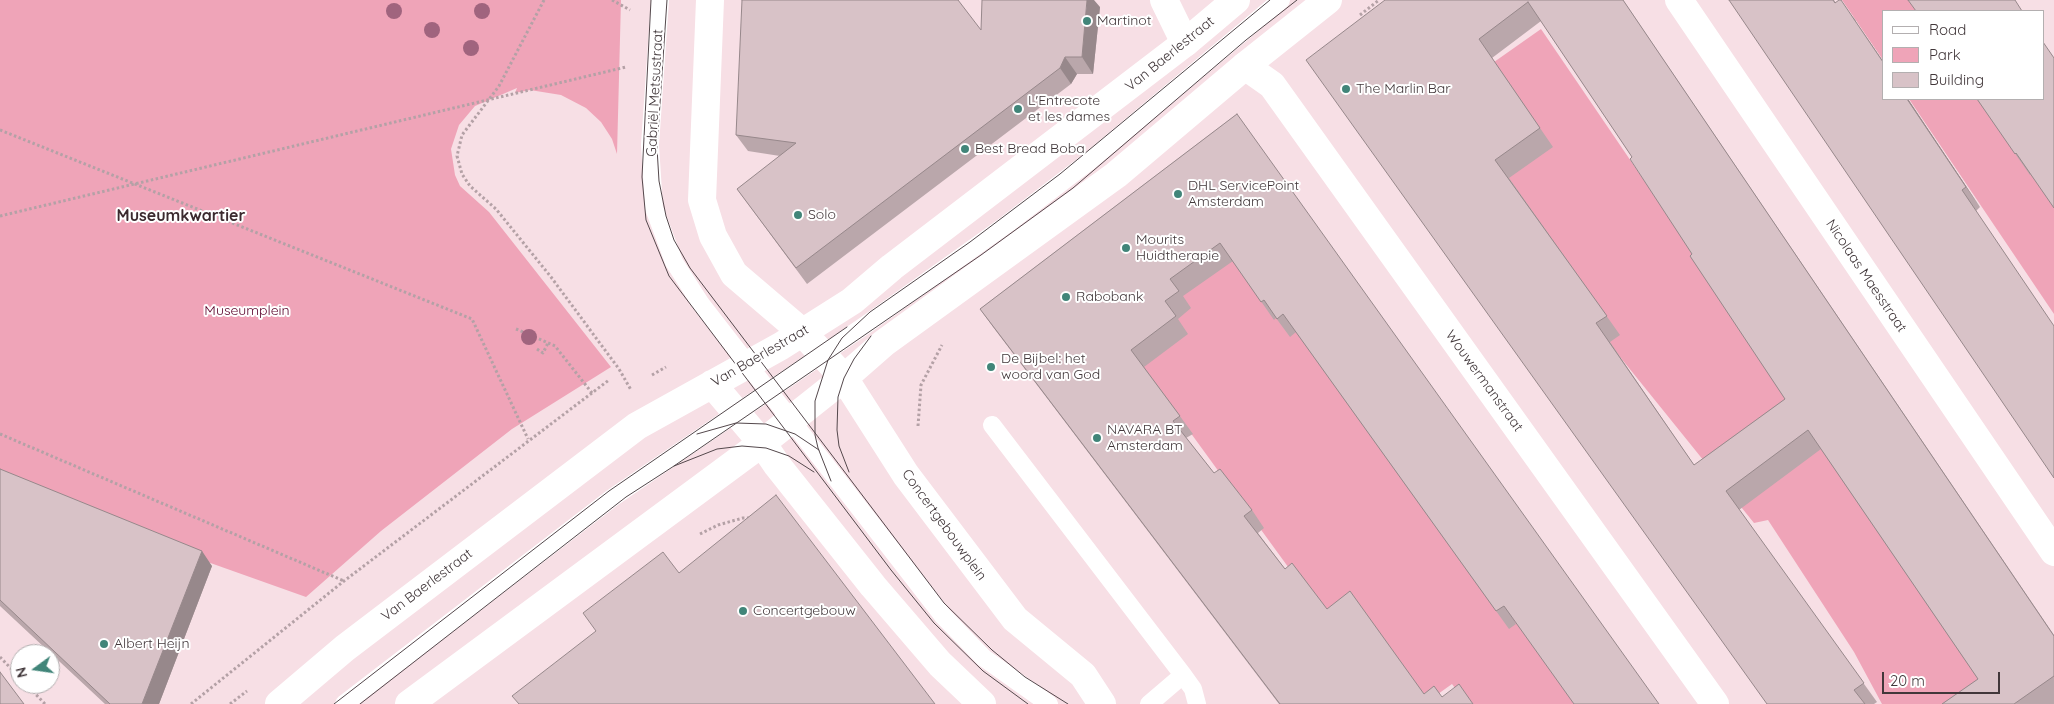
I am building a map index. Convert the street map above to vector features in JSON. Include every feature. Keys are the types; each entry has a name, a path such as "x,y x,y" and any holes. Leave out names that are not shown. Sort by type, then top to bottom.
{"street":[{"path":"710,0 702,200 713,236 734,274 802,332"},
{"path":"1164,0 1185,43"},
{"name":"Van Baerlestraat","path":"278,704 346,648 637,426 802,332 852,301 892,267 1185,43 1236,0"},
{"path":"409,704 791,420 884,343 1116,175 1245,66 1328,0"},
{"name":"Nicolaas Maesstraat","path":"1679,0 2054,552"},
{"name":"Wouwermanstraat","path":"1245,66 1272,85 1715,704"},
{"name":"Concertgebouwplein","path":"802,332 844,378 906,475 971,564 1015,619 1083,676 1102,704"},
{"path":"712,384 762,442 777,465 873,586 940,664 982,704"}],"lane":[{"name":"Gabriël Metsustraat","path":"660,0 650,145 654,208 674,262 701,304 770,391"},
{"name":"Van Baerlestraat","path":"344,704 612,498 770,391 999,229 1088,162 1281,0"},
{"path":"770,391 943,616 984,658 1049,704"},
{"path":"992,425 1183,675 1193,689 1197,704"},
{"path":"1149,704 1183,675"}],"path":[{"path":"544,0 491,99 474,117 462,135 457,156 462,174 470,186 496,209 551,277 619,369 632,390"},
{"path":"612,0 635,13"},
{"path":"0,216 631,66"},
{"path":"0,130 472,319 528,439"},
{"path":"516,329 555,346 592,393"},
{"path":"537,350 543,352 548,343"},
{"path":"917,434 921,385 943,344"},
{"path":"191,704 344,581 528,439 609,380"},
{"path":"0,434 344,581"},
{"path":"697,536 718,525 743,518 752,518"},
{"path":"0,657 10,668"},
{"path":"36,694 45,704"}],"green space":[{"name":"Museumplein","path":"0,0 621,0 617,154 612,139 601,122 586,108 561,95 530,90 515,93 517,88 475,106 459,125 451,149 455,175 460,186 489,212 611,367 512,429 381,531 306,597 202,560 0,596"},
{"path":"1842,0 1924,0 1931,10 1882,10 1882,59"},
{"path":"1541,29 1995,696 1981,704 1882,704 1854,652 1768,520 1754,523 1608,342 1440,100"},
{"path":"1910,100 1994,100 2054,186 2054,314"},
{"path":"1242,242 1579,704 1467,704 1452,684 1424,704 1363,670 1118,333"}],"building":[{"path":"742,0 958,0 981,30 982,0 1087,0 1082,57 1065,57 1060,68 796,268 737,189 796,143 736,135"},
{"path":"1385,0 1623,0 2054,636 2054,676 2014,704 1942,704 1978,679 1808,430 1726,491 1864,683 1854,690 1865,704 1767,704 1306,60","holes":["1528,2 1632,157 1630,159 1692,254 1690,256 1785,399 1694,465 1596,323 1607,316 1495,160 1540,128 1479,39"]},
{"path":"1729,0 1833,0 1835,3 1841,0 1882,61 1882,100 1908,100 1966,187 1962,190 2054,326 2054,478"},
{"path":"1908,0 2015,0 2021,10 1915,10"},
{"path":"2044,43 2054,58 2054,208 1978,100 2044,100"},
{"path":"1237,114 1659,704 1574,704 1504,606 1496,611 1283,314 1277,319 1264,300 1261,302 1220,243 1170,279 1179,291 1165,301 1176,316 1131,350 1180,416 1173,421 1214,473 1220,469 1252,510 1244,516 1285,569 1292,563 1327,609 1350,591 1424,694 1434,686 1442,697 1459,684 1473,704 1280,704 980,309"},
{"path":"0,469 202,551 142,704 110,704 60,657 60,644 47,644 0,600"},
{"name":"Concertgebouw","path":"776,495 935,704 519,704 512,696 596,631 583,613 663,552 679,573"},
{"path":"0,672 10,685 10,694 16,694 24,704 0,704"}],"tram line":[{"path":"651,0 642,177 646,220 669,276 891,570 934,623 983,671 1028,704"},
{"path":"667,0 657,148 659,181 666,216 674,240 690,268 944,603 992,650 1025,677 1068,704"},
{"path":"831,481 815,435 815,401 828,360 842,338 870,312 970,242 1060,174 1270,0"},
{"path":"674,466 981,255 1073,188 1246,40 1297,0"},
{"path":"334,704 609,491 847,327"},
{"path":"849,472 839,446 837,430 838,397 844,378 854,359 871,336"},
{"path":"697,434 736,423 766,424 795,434 819,450"},
{"path":"360,704 626,497 674,466 717,449 742,446 766,448 789,456 814,472"}],"place":[{"name":"Martinot","path":"1087,21"},
{"name":"The Marlin Bar","path":"1346,89"},
{"name":"L'Entrecote et les dames","path":"1018,109"},
{"name":"Best Bread Boba","path":"965,149"},
{"name":"DHL ServicePoint Amsterdam","path":"1178,194"},
{"name":"Solo","path":"798,215"},
{"name":"Mourits Huidtherapie","path":"1126,248"},
{"name":"Rabobank","path":"1066,297"},
{"name":"De Bijbel: het woord van God","path":"991,367"},
{"name":"NAVARA BT Amsterdam","path":"1097,438"},
{"name":"Concertgebouw","path":"743,611"},
{"name":"Albert Heijn","path":"104,644"}],"district":[{"name":"Museumkwartier","path":"181,216"}]}
